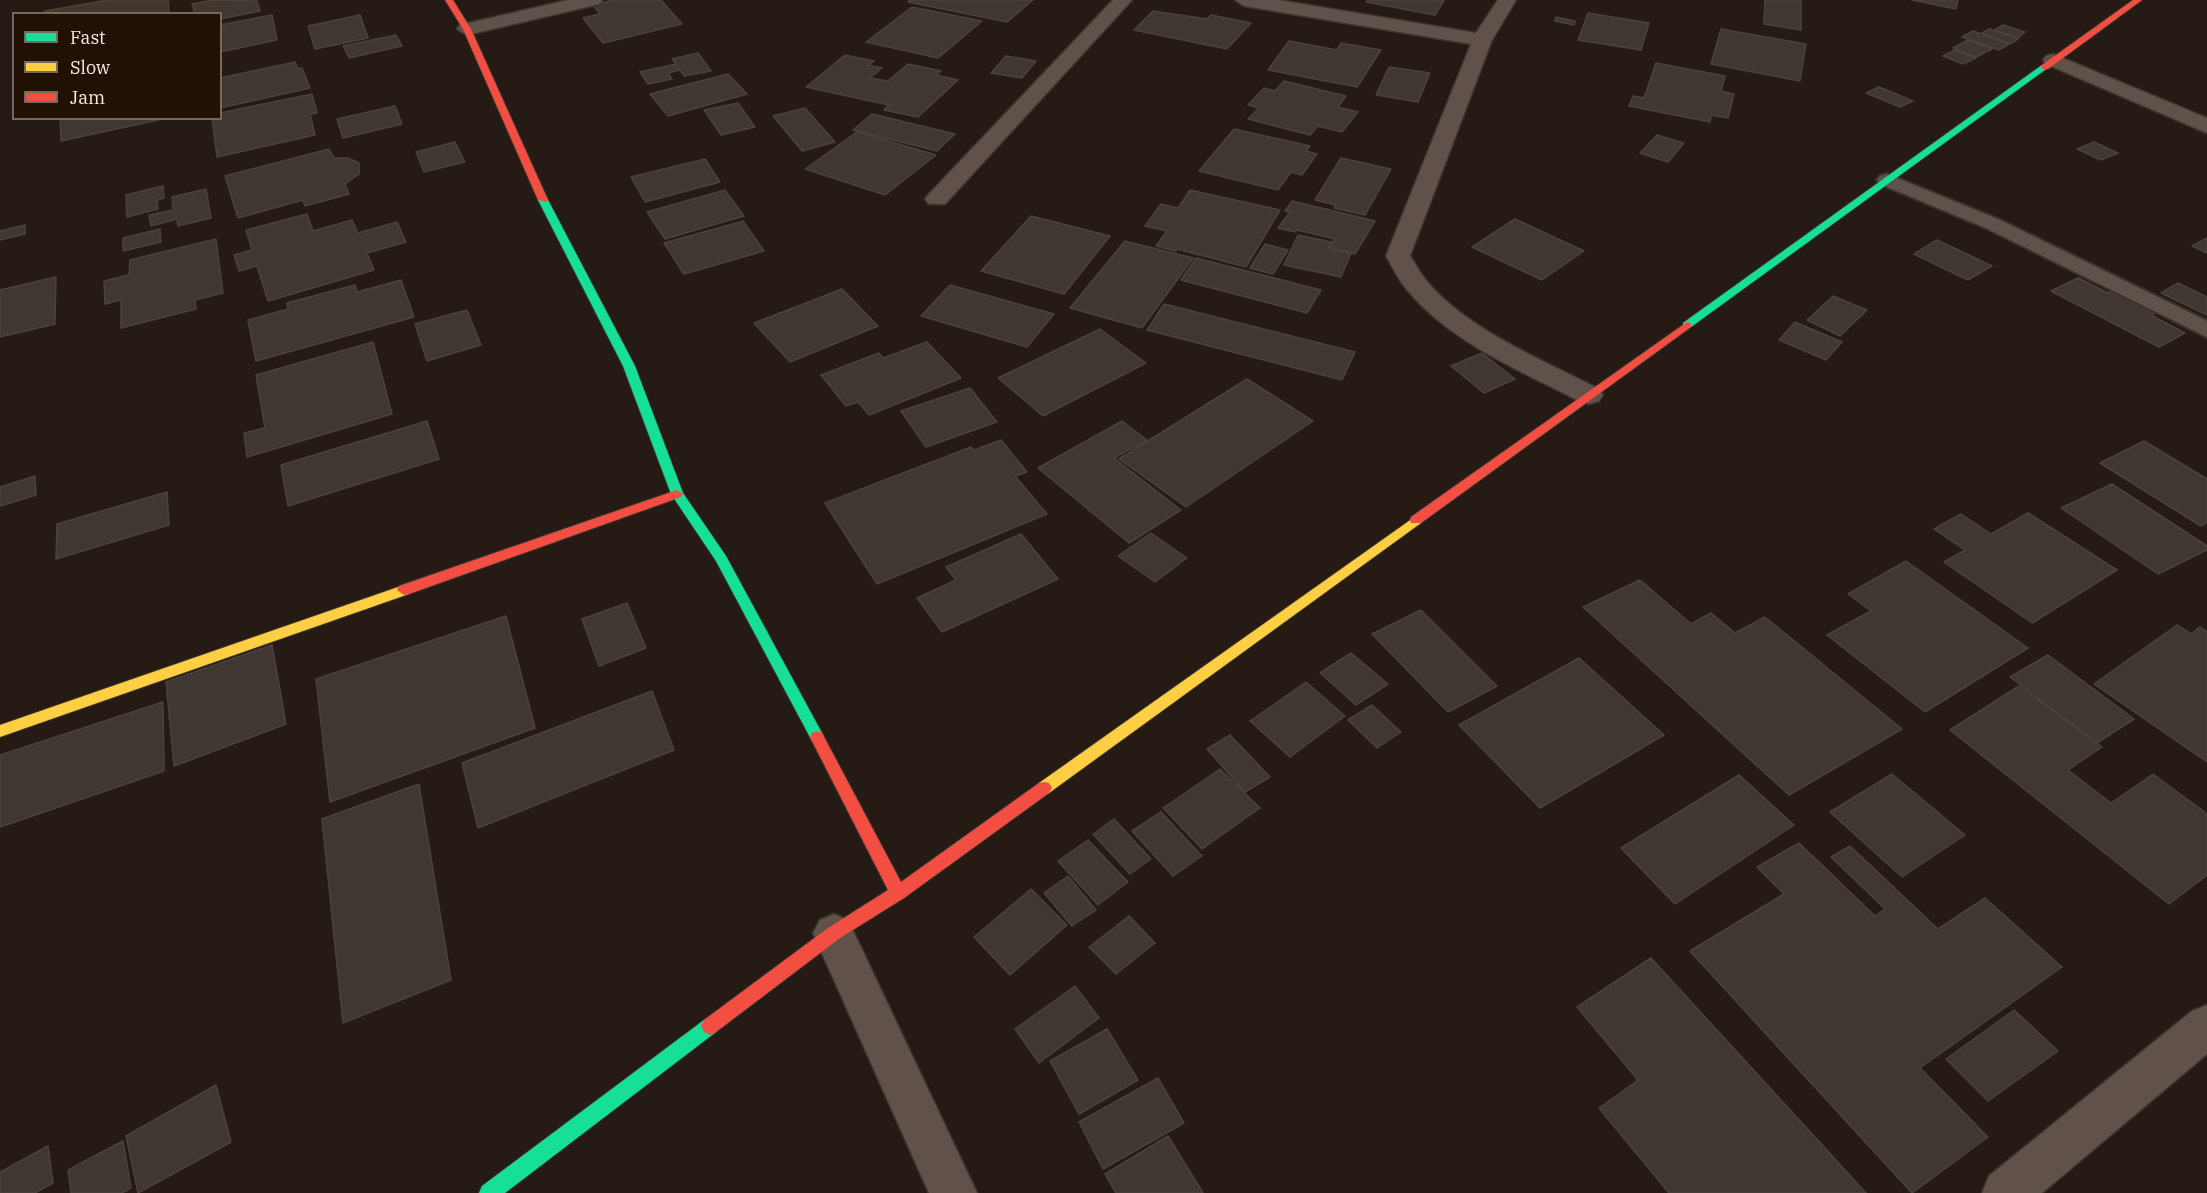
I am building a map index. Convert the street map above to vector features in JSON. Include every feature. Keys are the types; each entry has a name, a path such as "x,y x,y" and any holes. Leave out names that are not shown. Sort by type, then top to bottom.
{"street":[{"path":"449,0 467,29 533,182 629,366 677,494 721,559 771,649 898,893"},
{"path":"467,29 593,0"},
{"path":"937,199 1124,0"},
{"path":"1244,0 1482,40"},
{"path":"1507,0 1482,40 1398,256 1417,286 1455,319 1506,351 1589,395"},
{"path":"489,1193 834,933 898,893 2138,0"},
{"path":"2053,60 2207,126"},
{"path":"0,731 677,494"},
{"path":"834,933 953,1193"},
{"path":"2006,1193 2207,1026"}],"lane":[{"path":"1887,180 1993,224 2207,330"}],"building":[{"path":"108,0 168,0 169,12 45,12"},
{"path":"213,0 257,1 260,11 222,19 222,12 194,12 192,4"},
{"path":"615,0 661,0 682,24 603,43 583,18 600,14 593,5"},
{"path":"910,0 1033,0 1007,22 908,2"},
{"path":"1368,0 1444,0 1435,15 1366,2"},
{"path":"1765,0 1801,0 1801,30 1764,24"},
{"path":"1912,0 1958,0 1956,9"},
{"path":"912,7 982,21 938,58 866,42"},
{"path":"1153,11 1207,19 1211,15 1251,23 1227,49 1134,30"},
{"path":"1588,13 1649,23 1641,50 1578,40"},
{"path":"272,15 277,40 222,52 222,25"},
{"path":"360,15 368,38 315,49 308,26"},
{"path":"1556,17 1575,21 1574,25 1555,21"},
{"path":"2003,25 2025,32 2018,38 1995,30"},
{"path":"1721,29 1806,44 1800,81 1711,64"},
{"path":"1990,29 2018,39 2010,44 1982,33"},
{"path":"1973,31 2009,44 1999,50 1962,37"},
{"path":"396,35 402,46 349,58 343,46"},
{"path":"1968,40 1992,49 1976,57 1953,48"},
{"path":"1289,41 1337,50 1341,43 1381,50 1357,87 1268,70"},
{"path":"1955,50 1976,58 1963,64 1943,56"},
{"path":"698,53 711,71 684,76 680,70 668,73 672,79 648,84 640,72 676,64 672,59"},
{"path":"845,55 874,61 868,65 882,68 870,78 888,81 908,64 941,71 936,75 958,80 918,117 884,110 889,105 806,87"},
{"path":"1006,56 1036,61 1022,78 991,73"},
{"path":"295,62 298,69 302,68 310,88 222,108 222,78"},
{"path":"1656,63 1725,76 1721,91 1734,94 1728,118 1711,115 1710,122 1629,106 1633,96 1644,98"},
{"path":"1389,67 1430,73 1418,102 1376,95"},
{"path":"728,74 747,94 668,116 650,94"},
{"path":"1284,81 1346,96 1338,107 1358,112 1342,132 1318,126 1310,135 1248,119 1259,108 1248,105 1264,88 1275,91"},
{"path":"1879,87 1913,101 1900,107 1866,93"},
{"path":"312,94 317,113 310,114 315,135 217,157 212,120 222,120 222,113"},
{"path":"738,103 755,127 721,135 704,110"},
{"path":"395,106 402,124 343,138 337,119"},
{"path":"805,108 835,142 802,151 773,116"},
{"path":"872,114 955,134 937,151 853,130"},
{"path":"60,120 158,120 61,141"},
{"path":"1234,129 1310,146 1306,151 1317,154 1302,175 1291,172 1278,190 1199,171"},
{"path":"857,132 936,155 885,195 805,169"},
{"path":"1657,135 1684,143 1668,162 1640,153"},
{"path":"455,142 465,162 424,172 416,152"},
{"path":"2094,142 2118,153 2101,160 2077,149"},
{"path":"329,149 334,158 348,158 359,163 359,174 345,184 349,194 305,206 303,200 238,218 225,176"},
{"path":"1341,158 1391,169 1365,215 1334,208 1336,205 1315,200"},
{"path":"705,159 720,182 645,202 631,177"},
{"path":"163,186 164,198 157,200 158,209 127,217 126,195"},
{"path":"206,189 211,218 178,226 177,219 151,226 149,215 173,210 172,197"},
{"path":"725,190 744,216 665,239 647,212"},
{"path":"1190,190 1280,210 1246,267 1177,249 1176,251 1156,246 1167,231 1145,226 1161,204 1178,208"},
{"path":"1292,201 1375,221 1355,254 1329,247 1335,239 1278,228 1290,212 1285,211"},
{"path":"307,214 313,231 352,220 358,233 397,222 406,242 367,253 374,270 268,301 257,266 239,271 234,255 252,250 246,230"},
{"path":"1031,216 1110,236 1064,294 981,271"},
{"path":"1515,219 1584,251 1542,280 1472,247"},
{"path":"743,221 764,251 684,274 664,243"},
{"path":"25,225 25,234 0,240 0,231"},
{"path":"160,229 161,242 123,251 123,238"},
{"path":"1298,235 1331,242 1328,249 1351,253 1341,277 1284,265"},
{"path":"2207,238 2207,253 2192,246"},
{"path":"216,239 223,293 195,300 196,309 121,328 121,300 105,304 104,281 129,275 130,260"},
{"path":"1937,240 1992,266 1968,280 1914,254"},
{"path":"1125,241 1193,258 1142,328 1070,308"},
{"path":"1265,244 1288,250 1273,274 1250,268"},
{"path":"1196,258 1321,290 1307,313 1181,280"},
{"path":"56,277 55,324 0,337 0,290"},
{"path":"2078,278 2108,293 2117,289 2159,310 2151,315 2185,333 2159,347 2051,291"},
{"path":"401,280 414,317 256,361 248,320 288,309 287,303 355,285 357,292"},
{"path":"2178,283 2207,297 2207,315 2161,293"},
{"path":"950,285 1054,314 1027,347 921,316"},
{"path":"842,289 878,326 790,362 754,323"},
{"path":"1833,296 1867,310 1840,336 1807,320"},
{"path":"1164,304 1355,352 1342,380 1147,330"},
{"path":"467,310 481,345 427,361 415,324"},
{"path":"1795,322 1842,342 1826,360 1779,340"},
{"path":"1100,329 1146,363 1043,416 998,378"},
{"path":"373,342 392,414 247,457 244,433 265,428 256,375"},
{"path":"927,342 961,378 869,415 858,402 846,406 821,375 879,353 883,358"},
{"path":"1482,353 1515,379 1484,393 1451,366"},
{"path":"1247,379 1313,421 1186,507 1119,459"},
{"path":"970,388 997,422 926,447 901,411"},
{"path":"427,421 439,459 288,506 281,465"},
{"path":"1122,421 1147,440 1114,458 1181,510 1129,543 1038,468"},
{"path":"1001,440 1027,472 1015,476 1047,514 877,584 825,503 971,447 974,450"},
{"path":"2144,441 2207,479 2207,522 2201,526 2100,463"},
{"path":"35,476 36,495 0,506 0,487"},
{"path":"2112,484 2207,546 2207,550 2158,574 2061,508"},
{"path":"167,492 169,525 56,559 57,524"},
{"path":"2028,513 2117,570 2032,623 1944,562 1965,550 1934,529 1961,514 1991,534"},
{"path":"1151,533 1187,558 1155,582 1118,556"},
{"path":"1021,534 1058,579 942,632 917,598 956,580 946,567"},
{"path":"1906,561 2028,648 1925,712 1827,635 1871,611 1848,594"},
{"path":"1640,580 1691,624 1711,613 1735,633 1765,617 1902,729 1789,795 1583,607"},
{"path":"627,603 646,648 599,666 582,619"},
{"path":"1421,610 1497,686 1448,712 1372,634"},
{"path":"506,616 535,728 330,802 316,679"},
{"path":"2177,625 2191,634 2200,627 2207,632 2207,762 2094,684"},
{"path":"272,645 286,724 174,766 166,682"},
{"path":"1351,653 1388,684 1356,705 1320,673"},
{"path":"2048,655 2134,719 2097,743 2010,677"},
{"path":"1579,658 1664,735 1540,808 1459,725"},
{"path":"1306,682 1345,716 1290,757 1250,721"},
{"path":"2019,686 2102,747 2068,770 2111,803 2153,774 2207,814 2207,875 2169,904 1950,730"},
{"path":"652,691 674,750 478,828 462,763"},
{"path":"163,702 164,771 0,827 0,755"},
{"path":"1372,705 1401,732 1377,748 1348,720"},
{"path":"1230,735 1270,777 1245,792 1207,749"},
{"path":"1220,769 1260,808 1202,849 1163,808"},
{"path":"1892,774 1965,835 1902,877 1830,812"},
{"path":"1739,775 1794,825 1675,904 1621,848"},
{"path":"419,784 451,980 343,1023 322,819"},
{"path":"1161,812 1202,856 1173,876 1132,831"},
{"path":"1114,819 1151,859 1130,874 1093,834"},
{"path":"1088,840 1128,882 1098,905 1058,861"},
{"path":"1799,843 1875,916 1885,909 1831,857 1850,846 1938,929 1985,898 2062,967 1920,1068 1988,1137 1912,1193 1690,951 1784,894 1757,867"},
{"path":"1068,876 1096,910 1072,926 1044,893"},
{"path":"1031,889 1067,925 1010,975 974,937"},
{"path":"1129,916 1155,943 1116,974 1089,947"},
{"path":"1651,958 1866,1193 1669,1193 1599,1108 1638,1080 1577,1007"},
{"path":"1075,986 1099,1018 1039,1063 1015,1029"},
{"path":"2014,1010 2058,1051 1988,1101 1946,1059"},
{"path":"1107,1029 1138,1080 1079,1114 1050,1061"},
{"path":"1158,1078 1184,1123 1103,1169 1079,1122"},
{"path":"216,1085 231,1142 138,1193 126,1136"},
{"path":"1168,1136 1203,1193 1116,1193 1105,1174"},
{"path":"123,1141 131,1188 122,1193 71,1193 68,1170"},
{"path":"48,1146 53,1183 35,1193 0,1193 0,1172"}],"traffic: fast":[{"path":"1687,325 2045,67"},
{"path":"543,200 629,366 677,494 721,559 817,737"},
{"path":"489,1193 710,1026"}],"traffic: slow":[{"path":"1044,788 1416,520"},
{"path":"0,731 404,590"}],"traffic: jam":[{"path":"449,0 467,29 543,200"},
{"path":"2045,67 2138,0"},
{"path":"1416,520 1687,325"},
{"path":"404,590 677,494"},
{"path":"817,737 898,893"},
{"path":"710,1026 834,933 898,893 1044,788"}]}
